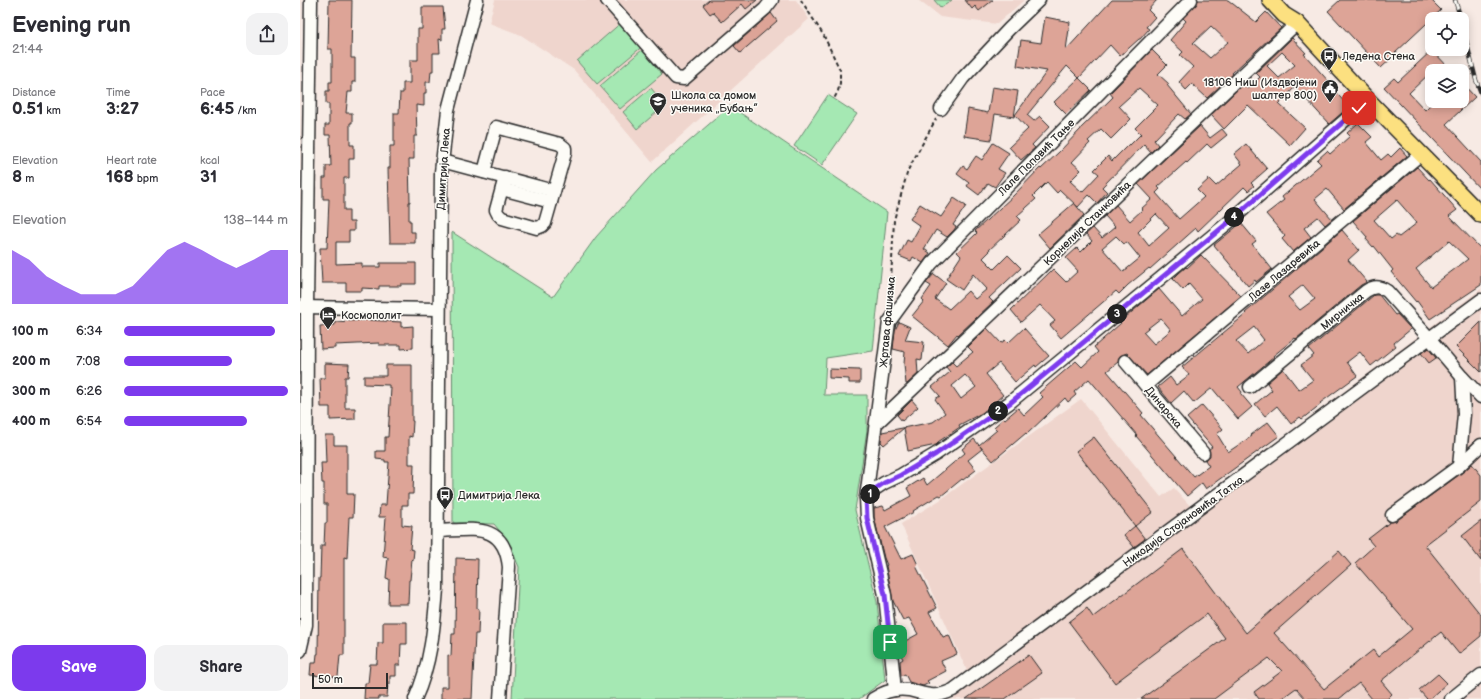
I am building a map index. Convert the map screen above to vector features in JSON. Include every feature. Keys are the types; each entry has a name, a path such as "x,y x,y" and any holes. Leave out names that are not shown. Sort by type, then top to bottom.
{"main road":[{"path":"1270,0 1284,15 1296,23 1368,100 1481,215"},
{"path":"1285,0 1292,10 1296,23"}],"street":[{"path":"300,651 306,625 304,307 311,0"},
{"name":"Димитрија Лека","path":"415,699 426,671 432,647 437,589 441,172 448,110 477,0"},
{"path":"607,0 676,78 684,79 765,9 772,0"},
{"path":"941,109 963,78 1009,29 1039,0"},
{"name":"Лале Поповић Тање","path":"889,322 931,264 1191,0"},
{"name":"Корнелија Станковића","path":"877,423 1296,23"},
{"path":"866,498 884,483 901,475 936,454 1010,403 1229,222 1368,100"},
{"path":"484,172 496,127 560,144 565,148 565,153 545,223 542,226 537,228 502,218 498,214 496,210 504,183"},
{"name":"Лазе Лазаревића","path":"1146,385 1421,154"},
{"path":"442,161 484,172 504,183 552,196"},
{"name":"Мирничка","path":"1250,387 1366,291 1377,286 1382,287 1387,291 1430,338"},
{"name":"Никодија Стојановића Татка","path":"873,699 886,692 895,690 908,690 932,698 953,690 1481,300"},
{"path":"304,307 439,309"},
{"name":"Жртава фашизма","path":"889,322 866,498 867,518 885,595 895,690"},
{"path":"1430,338 1462,377 1481,397"},
{"name":"Динарска","path":"1125,361 1203,453"},
{"path":"1458,466 1464,414 1462,377"},
{"path":"1392,515 1458,466 1481,445"},
{"path":"438,531 486,531 496,537 507,555 509,567 500,699"},
{"path":"1450,699 1481,675"}],"path":[{"path":"801,0 824,36 840,70 840,84 834,99"},
{"name":"Жртава фашизма","path":"889,322 894,220 908,170 941,109"}],"shaded area":[{"name":"Школа са домом ученика „Бубањ”","path":"495,0 796,0 809,19 652,162 574,70 521,35 489,23"},
{"path":"918,0 1024,0 997,24 940,17"},
{"path":"1481,289 1481,699 954,699 968,673 901,524 940,500 1081,399 1161,497 1174,488 1191,507"}],"green space":[{"path":"934,0 952,0 941,8"},
{"path":"623,21 644,45 597,84 577,61"},
{"path":"642,50 662,74 620,109 600,86"},
{"path":"651,88 665,105 637,129 623,112"},
{"path":"828,95 857,114 822,165 794,146"},
{"path":"730,106 887,212 873,351 826,358 824,395 867,395 867,430 855,510 877,602 885,680 859,699 512,699 519,567 508,541 494,524 453,523 452,232 553,297 596,237 656,170"}],"building":[{"path":"329,0 352,0 351,58 355,58 355,82 352,82 352,92 348,92 346,113 352,113 352,123 350,123 350,145 354,145 354,159 349,159 349,178 344,178 344,210 349,210 349,222 354,222 354,231 349,231 349,242 336,242 336,264 362,263 362,267 380,267 380,263 416,263 416,284 379,286 379,289 362,288 362,291 346,291 346,283 322,283 320,248 327,248 329,199 323,199 323,178 326,178 326,166 331,166 330,135 325,135 325,125 329,125 329,104 326,104 326,91 329,91 329,82 332,82 332,49 328,49"},
{"path":"709,0 757,0 746,9 742,4 722,22 713,12 710,14 703,5"},
{"path":"965,0 993,0 979,11 975,6 972,9"},
{"path":"1112,0 1157,0 1148,10 1155,17 1146,27 1149,29 1120,56 1110,45 1079,78 1067,66 1027,115 1034,121 1040,116 1050,126 1032,145 1035,148 1021,160 1009,147 1028,129 1015,115 1047,71 1017,66 1021,40 1041,43 1045,17 1070,22 1066,50"},
{"path":"1198,0 1228,0 1256,22 1266,12 1281,28 1207,98 1192,84 1186,90 1179,82 1193,67 1180,55 1183,52 1170,40 1186,21 1183,18 1196,5","holes":["1211,26 1228,42 1210,58 1193,43"]},
{"path":"1340,0 1431,0 1441,10 1439,12 1425,12 1425,25 1381,68 1328,11"},
{"path":"422,7 443,7 445,29 442,29 442,40 439,39 440,53 433,53 433,71 431,71 430,82 426,82 424,106 416,105 417,136 414,136 414,159 409,159 409,221 411,221 411,232 415,232 415,243 390,243 388,168 390,168 390,146 394,146 394,113 399,113 400,93 403,93 403,83 410,83 410,60 418,60 418,29 422,29"},
{"path":"771,13 777,21 740,53 734,46"},
{"path":"1292,38 1331,84 1329,85 1349,107 1329,124 1295,87 1279,104 1305,128 1290,145 1248,105 1224,129 1211,115 1243,84 1248,89 1260,77 1256,73","holes":["1282,52 1295,65 1279,78 1267,66"]},
{"path":"1152,50 1167,65 1158,74 1169,84 1167,85 1191,114 1185,119 1179,114 1154,140 1158,145 1151,152 1144,144 1102,187 1107,192 1097,203 1089,195 1078,207 1060,190 1057,193 1047,182 1033,196 1036,199 1017,216 1021,220 988,251 989,252 983,258 994,269 1008,255 1021,268 989,298 993,302 958,335 957,334 948,345 912,316 924,301 922,299 931,286 926,283 934,274 946,283 935,299 949,309 968,291 975,299 987,289 973,274 962,290 946,279 961,256 957,252 977,233 975,231 1013,196 1040,168 1041,169 1059,152 1113,97 1110,93","holes":["1139,88 1158,105 1135,128 1141,134 1112,161 1108,156 1094,170 1099,174 1082,192 1070,181 1081,170 1072,162 1090,143 1088,141 1101,129 1111,139 1131,119 1119,106"]},
{"path":"1426,56 1438,56 1445,64 1425,64 1425,78 1409,93 1425,110 1427,108 1463,108 1446,124 1481,162 1481,190 1384,87 1394,78 1398,82"},
{"path":"1079,78 1091,90 1066,114 1054,102"},
{"path":"992,87 1018,91 1014,117 995,114 991,140 964,136 968,109 988,113"},
{"path":"1469,91 1475,97 1469,103"},
{"path":"1358,123 1372,137 1366,142 1381,160 1388,154 1391,157 1400,148 1407,156 1344,209 1327,189 1315,199 1332,219 1325,225 1318,217 1304,228 1311,237 1293,252 1282,239 1285,236 1266,214 1284,200 1282,197 1321,164 1317,160 1327,151 1330,154 1350,136 1347,133"},
{"path":"1200,126 1210,138 1222,129 1227,135 1211,148 1207,144 1158,187 1160,189 1156,193 1179,219 1204,197 1197,190 1209,179 1216,186 1242,164 1234,154 1246,144 1267,169 1251,183 1254,186 1248,191 1244,187 1198,231 1196,228 1150,269 1149,268 1119,294 1116,291 1061,338 1050,325 1055,321 1040,305 1021,322 1011,310 1053,269 1066,282 1078,271 1066,258 1077,248 1081,252 1092,241 1086,234 1093,228 1102,238 1115,227 1105,216 1116,205 1130,221 1152,199 1138,184","holes":["1156,214 1169,228 1149,246 1138,232","1116,236 1124,244 1127,242 1140,258 1123,272 1102,248"]},
{"path":"993,143 1009,153 998,169 1005,173 995,187 988,183 979,195 967,186 969,183 957,174 963,166 967,169 976,156 982,160"},
{"path":"1417,167 1429,180 1430,179 1457,210 1449,216 1481,249 1481,285 1430,319 1417,301 1416,302 1391,272 1393,270 1374,246 1373,247 1366,239 1367,237 1353,221","holes":["1397,200 1417,223 1399,237 1396,235 1391,239 1374,220","1449,241 1468,259 1431,287 1416,269"]},
{"path":"954,198 966,206 953,225 956,227 947,237 936,230 924,249 930,253 923,263 913,257 911,261 899,256 907,240 911,242 920,226 910,219 920,204 941,217"},
{"path":"1074,203 1084,215 1050,248 1038,234"},
{"path":"1241,223 1256,241 1252,244 1272,269 1256,282 1255,280 1248,286 1214,245"},
{"path":"1342,230 1359,250 1348,260 1367,282 1361,285 1296,339 1295,338 1238,387 1242,392 1241,394 1252,407 1238,419 1212,388 1194,403 1184,391 1171,403 1158,387 1170,377 1176,385 1189,375 1182,367 1246,314 1245,313","holes":["1303,285 1315,299 1300,310 1288,297","1254,327 1264,340 1248,354 1236,341"]},
{"path":"1201,255 1241,296 1147,375 1127,353 1120,356 1118,362 1107,371 1143,413 1141,415 1194,477 1209,466 1205,460 1210,456 1209,449 1212,447 1187,418 1202,405 1223,429 1217,434 1228,452 1252,436 1251,435 1268,422 1279,436 1206,489 1202,483 1187,496 1089,379 1074,392 1076,395 1068,402 1065,398 1027,434 1026,433 993,461 980,446 982,449 968,460 976,470 941,496 939,495 913,511 914,512 885,527 901,559 913,554 918,565 916,566 937,608 929,612 943,637 949,635 957,654 941,661 946,671 927,681 929,683 923,686 909,682 905,674 901,676 900,661 903,659 898,650 898,645 918,634 909,618 903,620 893,601 887,565 874,517 874,508 883,506 885,510 911,496 907,488 923,478 927,485 965,453 962,449 974,439 979,445 997,430 994,427 1018,408 1024,415 1043,397 1039,393 1076,361 1082,367 1098,352 1094,347 1121,323 1120,322 1159,289 1182,316 1202,299 1189,284 1183,290 1173,279 1186,267 1187,268","holes":["1161,318 1171,330 1154,344 1143,332"]},
{"path":"1374,295 1379,295 1395,315 1397,314 1411,329 1394,343 1396,346 1371,366 1360,352 1347,362 1357,376 1320,403 1321,404 1302,419 1300,417 1291,424 1277,406 1265,416 1255,404 1272,390 1267,383 1283,369 1299,390 1313,380 1301,365 1314,355 1309,349"},
{"path":"367,320 401,322 401,327 413,326 413,348 401,349 401,345 379,345 379,343 335,345 335,348 321,349 320,326 335,325 335,322"},
{"path":"899,322 910,327 905,340 924,342 922,360 917,359 918,374 907,384 904,364 905,352 893,349 895,330"},
{"path":"1481,322 1481,372 1456,347"},
{"path":"987,328 1001,343 1005,340 1008,343 1024,328 1049,356 1036,367 1035,365 1015,382 999,363 986,374 1003,395 982,413 959,425 960,427 936,445 908,451 904,428 884,445 881,442 882,432 933,422 945,413 935,399 940,396 932,387 950,372 946,367 952,362 956,366 973,352 968,347","holes":["965,375 976,387 961,399 952,386"]},
{"path":"1428,348 1436,358 1429,363 1421,353"},
{"path":"325,363 349,364 348,377 345,377 345,408 355,408 355,419 330,420 330,407 321,407 320,378 325,378"},
{"path":"386,365 412,365 413,421 412,437 409,436 409,464 414,464 413,494 408,494 408,505 402,505 402,525 412,526 410,549 414,550 409,580 408,604 388,604 389,579 386,578 388,558 383,557 386,517 379,517 380,505 386,505 389,462 376,459 376,451 385,451 385,437 388,437 391,388 389,388 389,385 364,384 364,376 386,376"},
{"path":"829,369 860,370 860,383 849,383 849,379 829,378"},
{"path":"912,400 918,407 902,421 897,415"},
{"path":"325,435 334,435 334,445 347,445 347,494 354,494 353,517 349,517 347,558 344,557 344,655 340,655 338,677 310,675 311,663 316,663 318,654 321,546 324,546 325,523 327,523 327,504 324,504 324,483 322,483 321,463 326,463"},
{"path":"1094,437 1153,512 1135,526 1076,451"},
{"path":"1472,464 1481,475 1481,502 1425,545 1481,615 1481,636 1459,654 1441,632 1381,681 1392,694 1387,699 1372,699 1359,683 1339,699 1306,699 1296,688 1281,699 1259,699 1254,692 1282,671 1269,658 1214,699 1141,699 1225,638 1207,614 1115,683 1069,622 1087,608 1093,617 1183,549 1246,633 1339,551 1351,565 1274,633 1324,689 1373,650 1378,657 1412,629 1355,563 1374,546 1368,539 1390,522 1396,521"},
{"path":"1481,521 1481,561 1462,536"},
{"path":"1135,526 1145,539 1134,547 1124,535"},
{"path":"456,558 478,559 478,634 475,634 472,699 441,699 441,687 448,687 448,655 451,656 452,634 455,634"},
{"path":"383,622 407,622 407,644 401,644 400,665 396,665 396,676 390,676 387,697 379,697 379,699 364,699 365,683 368,683 370,664 377,664 378,643 383,643"},
{"path":"1029,655 1042,673 1005,699 966,699"},
{"path":"1438,674 1447,683 1429,699 1427,699 1419,690"}],"railway":[{"path":"1455,0 1459,12"},
{"path":"1469,52 1481,93"}],"place":[{"name":"Ледена Стена","path":"1329,71"},
{"name":"18106 Ниш (Издвојени шалтер 800)","path":"1330,103"},
{"name":"Школа са домом ученика „Бубањ”","path":"658,116"},
{"name":"Космополит","path":"328,330"},
{"name":"Димитрија Лека","path":"445,510"}],"route":[{"path":"890,642 885,595 867,518 866,498 884,483 901,475 936,454 1010,403 1229,222 1359,108"}]}
